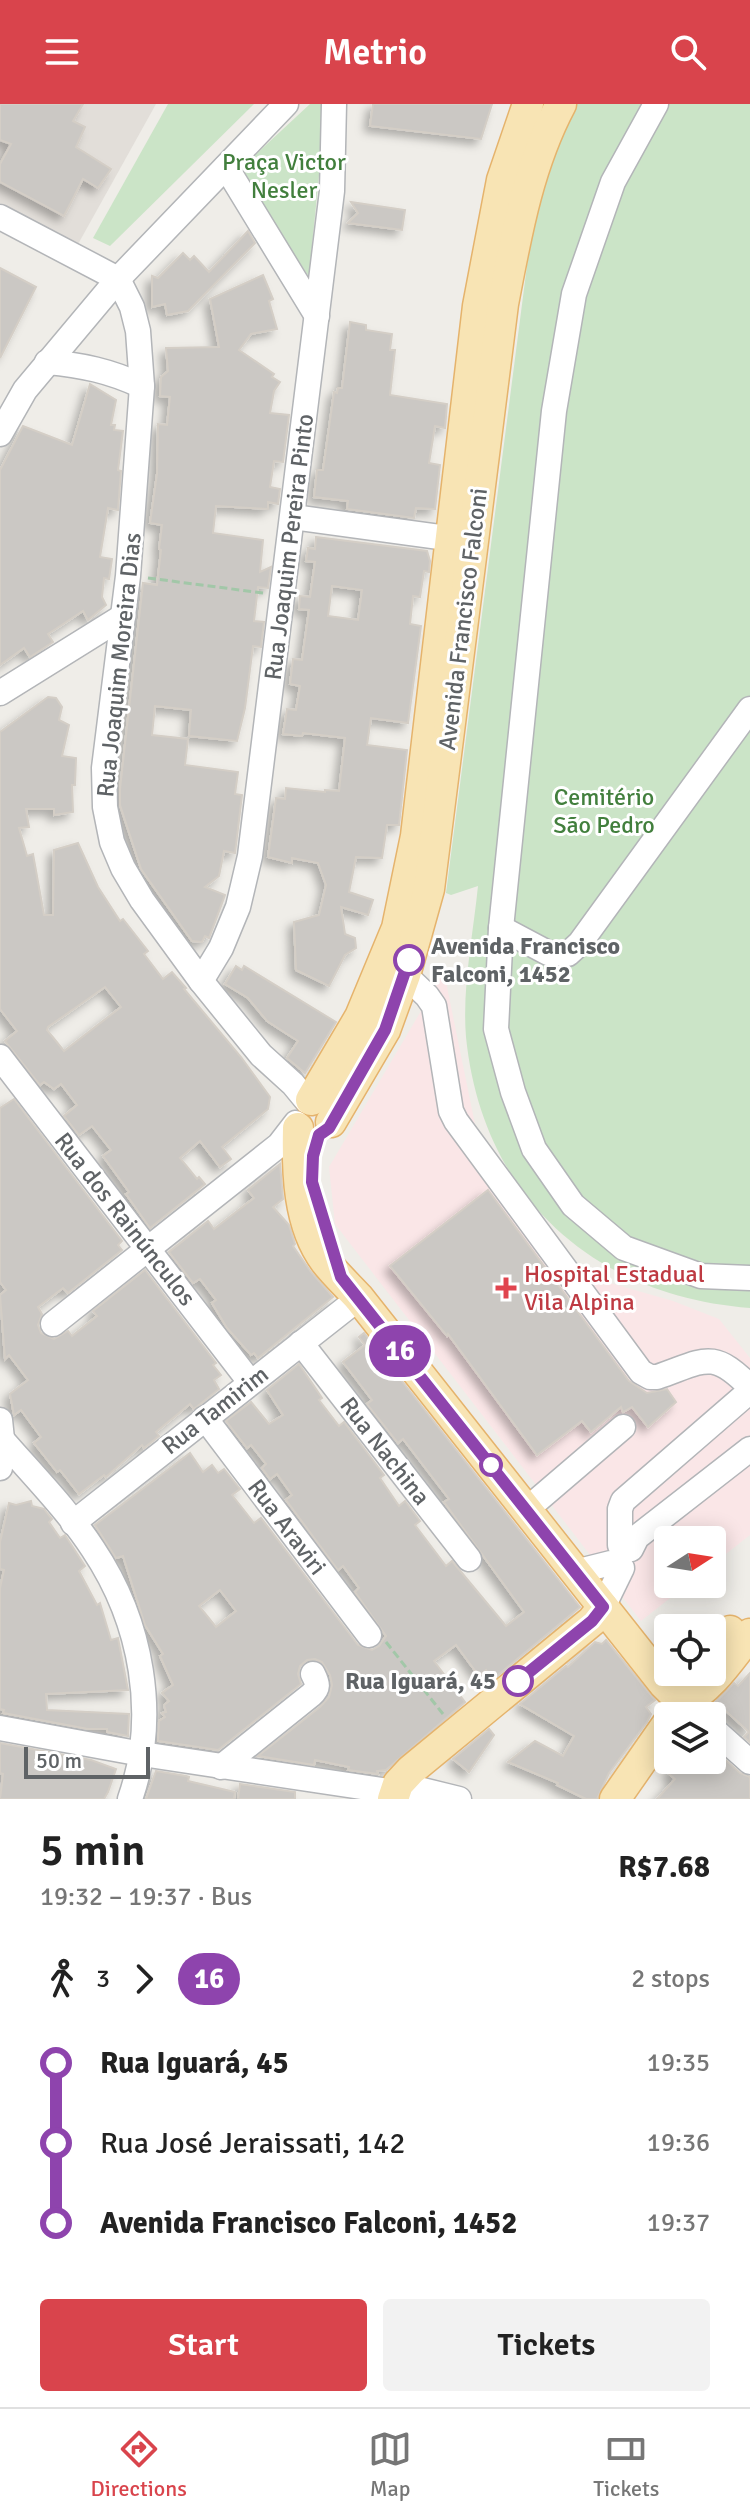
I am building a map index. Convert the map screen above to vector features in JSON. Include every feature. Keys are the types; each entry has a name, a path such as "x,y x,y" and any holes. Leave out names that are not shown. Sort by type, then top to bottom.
{"main road":[{"name":"Avenida Francisco Falconi","path":"308,1117 385,1030 405,975 429,889 462,541 478,306 502,180 528,104"},
{"name":"Avenida Francisco Falconi","path":"350,1288 312,1182 313,1156 308,1117 360,1017 397,928 416,836 462,541 516,235 534,167 561,104"},
{"path":"350,1288 664,1684 674,1702"},
{"path":"395,1792 447,1739 592,1621 603,1607"},
{"path":"692,1702 713,1680 731,1635 750,1608"},
{"path":"630,1641 654,1644"},
{"path":"615,1799 654,1749"}],"street":[{"path":"0,434 25,390 118,279 286,104"},
{"name":"Rua Joaquim Pereira Pinto","path":"201,981 221,948 238,907 250,856 332,191 334,104"},
{"path":"656,104 613,182 574,294 554,411 501,928 496,1029 513,1092 534,1149 573,1205 624,1248 701,1276 750,1278"},
{"path":"226,167 317,316"},
{"path":"0,217 118,279"},
{"name":"Rua Joaquim Moreira Dias","path":"118,279 132,307 138,331 142,386 128,576 104,768 105,807 112,842 142,900 201,981 261,1055 293,1084 308,1117"},
{"path":"47,362 88,366 118,374 142,386"},
{"path":"293,517 462,541"},
{"path":"0,693 122,617"},
{"path":"501,928 548,953 568,954 580,943 750,709"},
{"path":"405,975 434,1006 451,1111 456,1121 641,1372 657,1377 700,1362 715,1361 729,1365 750,1389 623,1501 620,1509 624,1549 603,1607"},
{"name":"Rua dos Rainúnculos","path":"0,1057 250,1382"},
{"path":"53,1324 279,1145 308,1117"},
{"name":"Rua Tamirim","path":"73,1523 301,1343 350,1288"},
{"name":"Rua Nachina","path":"301,1343 469,1559"},
{"name":"Rua Araviri","path":"205,1418 369,1635"},
{"path":"526,1510 623,1427"},
{"path":"1,1432 92,1547 123,1601 134,1636 142,1679 142,1754 130,1799"},
{"path":"0,1468 1,1432"},
{"path":"575,1572 624,1549 750,1449"},
{"path":"221,1767 317,1689 318,1683 313,1674"},
{"path":"0,1728 221,1767 459,1799"},
{"path":"726,1741 750,1762"}],"path":[{"path":"128,576 283,595"},
{"path":"369,1635 383,1637 451,1724 443,1734 447,1739"}],"shaded area":[{"path":"0,104 156,104 77,246 0,203"},
{"name":"Hospital Estadual Vila Alpina","path":"444,972 477,1134 582,1275 673,1301 719,1319 750,1358 750,1535 726,1554 726,1526 654,1526 654,1598 670,1598 641,1621 335,1224 329,1167"}],"green space":[{"path":"168,104 254,104 110,246 93,238"},
{"name":"Praça Victor Nesler","path":"310,104 326,104 309,277 239,170"},
{"name":"Cemitério São Pedro","path":"575,104 750,104 750,1308 693,1299 642,1283 595,1259 555,1228 521,1189 495,1145 476,1094 466,1037 467,981 478,886 451,895 446,893 532,227 543,183"}],"building":[{"path":"0,104 83,104 73,121 85,127 76,147 111,169 98,188 83,179 64,216 0,182 0,164 11,144 0,140"},
{"path":"373,104 492,104 481,139 370,126"},
{"path":"351,202 405,210 402,230 348,223 358,213"},
{"path":"248,231 255,243 188,311 167,315 165,304 152,307 152,276 158,278 183,253 190,260 194,256 209,272"},
{"path":"0,268 36,287 0,358"},
{"path":"263,275 273,299 269,301 277,329 251,334 239,350 274,374 272,377 280,382 274,391 270,413 289,415 283,462 274,461 270,487 280,489 278,504 268,502 268,509 216,506 213,533 263,540 260,572 271,567 268,588 258,587 254,621 264,622 261,647 253,646 245,708 237,741 189,736 191,710 155,706 152,735 188,739 185,765 238,772 235,794 242,795 235,853 224,851 219,876 205,887 225,895 209,938 205,936 202,942 192,941 141,869 120,805 120,789 143,583 157,585 161,550 162,525 150,523 157,474 158,424 167,425 170,397 160,396 161,377 168,371 166,348 219,347 210,299"},
{"path":"350,322 366,325 366,330 392,334 390,350 395,350 390,395 447,404 445,428 435,426 429,463 440,465 435,509 416,508 414,518 347,509 348,501 314,497 317,470 323,470 334,392 342,388"},
{"path":"90,384 116,400 111,425 115,425 114,430 123,431 118,470 121,471 118,510 108,508 100,557 112,559 109,579 104,578 102,597 106,605 88,620 83,611 48,634 53,642 30,657 24,648 0,665 0,470 23,426 72,445"},
{"path":"316,537 427,551 430,561 429,572 424,571 420,597 413,596 410,624 421,626 408,723 371,718 367,745 407,750 399,825 387,825 382,858 356,857 349,892 373,900 368,915 341,907 345,934 355,938 356,948 345,955 329,986 296,970 294,922 319,915 326,885 318,863 292,858 292,863 268,857 276,798 285,799 286,788 339,791 345,738 283,734 287,709 296,710 300,686 290,684 293,659 302,660 309,610 299,609 300,596 310,597 315,562 306,561 308,548 315,549","holes":["332,586 362,590 358,620 328,616"]},
{"path":"48,697 56,698 62,707 59,720 69,725 62,756 76,758 75,785 72,785 73,812 54,815 54,809 26,809 29,827 19,828 27,856 33,854 44,915 53,915 54,850 78,843 98,887 120,921 123,919 148,951 144,954 163,979 172,972 270,1097 268,1109 222,1147 231,1159 220,1167 200,1141 180,1158 205,1184 150,1228 103,1156 111,1150 92,1126 79,1135 64,1116 77,1105 61,1084 54,1089 44,1082 40,1085 5,1041 17,1031 0,1009 0,732","holes":["105,987 121,1007 64,1051 47,1030"]},
{"path":"236,966 242,970 244,966 336,1022 305,1073 287,1058 298,1041 267,1021 248,998 225,984"},
{"path":"14,1099 122,1241 118,1245 122,1250 68,1293 63,1288 38,1307 42,1314 38,1325 41,1333 54,1339 68,1331 72,1336 97,1316 93,1311 145,1270 216,1363 213,1365 221,1375 214,1380 219,1389 194,1409 190,1404 156,1432 159,1436 144,1448 142,1445 106,1477 104,1475 79,1494 34,1443 41,1437 21,1410 14,1415 10,1394 28,1380 9,1355 5,1359 0,1295 6,1290 0,1282 0,1108"},
{"path":"280,1164 283,1199 273,1207 289,1225 293,1246 333,1297 258,1358 254,1353 251,1355 227,1328 212,1303 216,1300 200,1279 193,1283 169,1252 208,1221 214,1229 254,1198 248,1190"},
{"path":"488,1190 629,1381 647,1393 667,1389 676,1402 648,1427 632,1407 623,1412 621,1407 591,1432 582,1421 537,1455 448,1334 390,1266"},
{"path":"364,1333 580,1607 493,1679 486,1670 479,1676 456,1645 434,1661 465,1702 386,1770 377,1771 378,1774 348,1770 349,1767 315,1760 314,1765 258,1756 329,1697 332,1685 330,1675 322,1662 315,1659 307,1660 300,1666 298,1674 301,1684 218,1750 158,1741 159,1721 165,1717 162,1713 166,1712 164,1705 169,1701 162,1693 173,1685 160,1656 163,1654 145,1625 123,1556 116,1558 95,1525 190,1453 203,1472 212,1465 218,1473 224,1469 240,1489 232,1495 254,1523 261,1518 358,1645 372,1650 386,1636 355,1592 359,1588 343,1566 338,1570 286,1500 292,1495 277,1474 270,1479 262,1468 266,1464 251,1445 247,1448 226,1421 251,1402 269,1424 283,1415 267,1390 299,1364 322,1398 319,1400 339,1426 344,1422 384,1475 380,1478 399,1506 405,1501 420,1521 415,1525 446,1566 452,1561 506,1626 524,1612 444,1502 449,1499 403,1439 398,1443 367,1404 372,1400 343,1362 365,1345 359,1337","holes":["220,1590 236,1611 216,1627 199,1606"]},
{"path":"31,1501 32,1506 44,1509 60,1538 65,1535 85,1566 79,1571 97,1605 100,1603 111,1640 118,1638 128,1690 46,1694 47,1710 129,1714 128,1736 107,1732 107,1729 88,1729 3,1713 4,1710 0,1709 0,1588 4,1570 0,1569 0,1542 9,1503 16,1505"},
{"path":"606,1640 655,1700 646,1707 651,1714 647,1722 609,1773 597,1799 586,1799 558,1783 508,1762 535,1741 563,1756 574,1736 520,1704 595,1642 602,1644"},
{"path":"750,1673 750,1742 744,1737 749,1732 726,1711 726,1702 716,1702 734,1683 738,1686"},
{"path":"489,1729 494,1735 469,1772 453,1759"},
{"path":"0,1743 91,1760 116,1769 104,1799 0,1799 3,1774 0,1773"},
{"path":"726,1760 750,1777 750,1799 657,1799 675,1779 669,1774 726,1774"},
{"path":"156,1771 186,1776 189,1777 188,1781 235,1792 234,1799 146,1799"},
{"path":"240,1784 295,1792 295,1799 238,1799"}],"bus line":[{"name":"16","path":"409,960 385,1030 329,1128 319,1135 313,1156 312,1182 341,1277 603,1607 592,1621 518,1681"}],"place":[{"name":"Avenida Francisco Falconi, 1452","path":"409,960"},
{"name":"Hospital Estadual Vila Alpina","path":"506,1288"},
{"name":"Rua Iguará, 45","path":"518,1681"}]}
